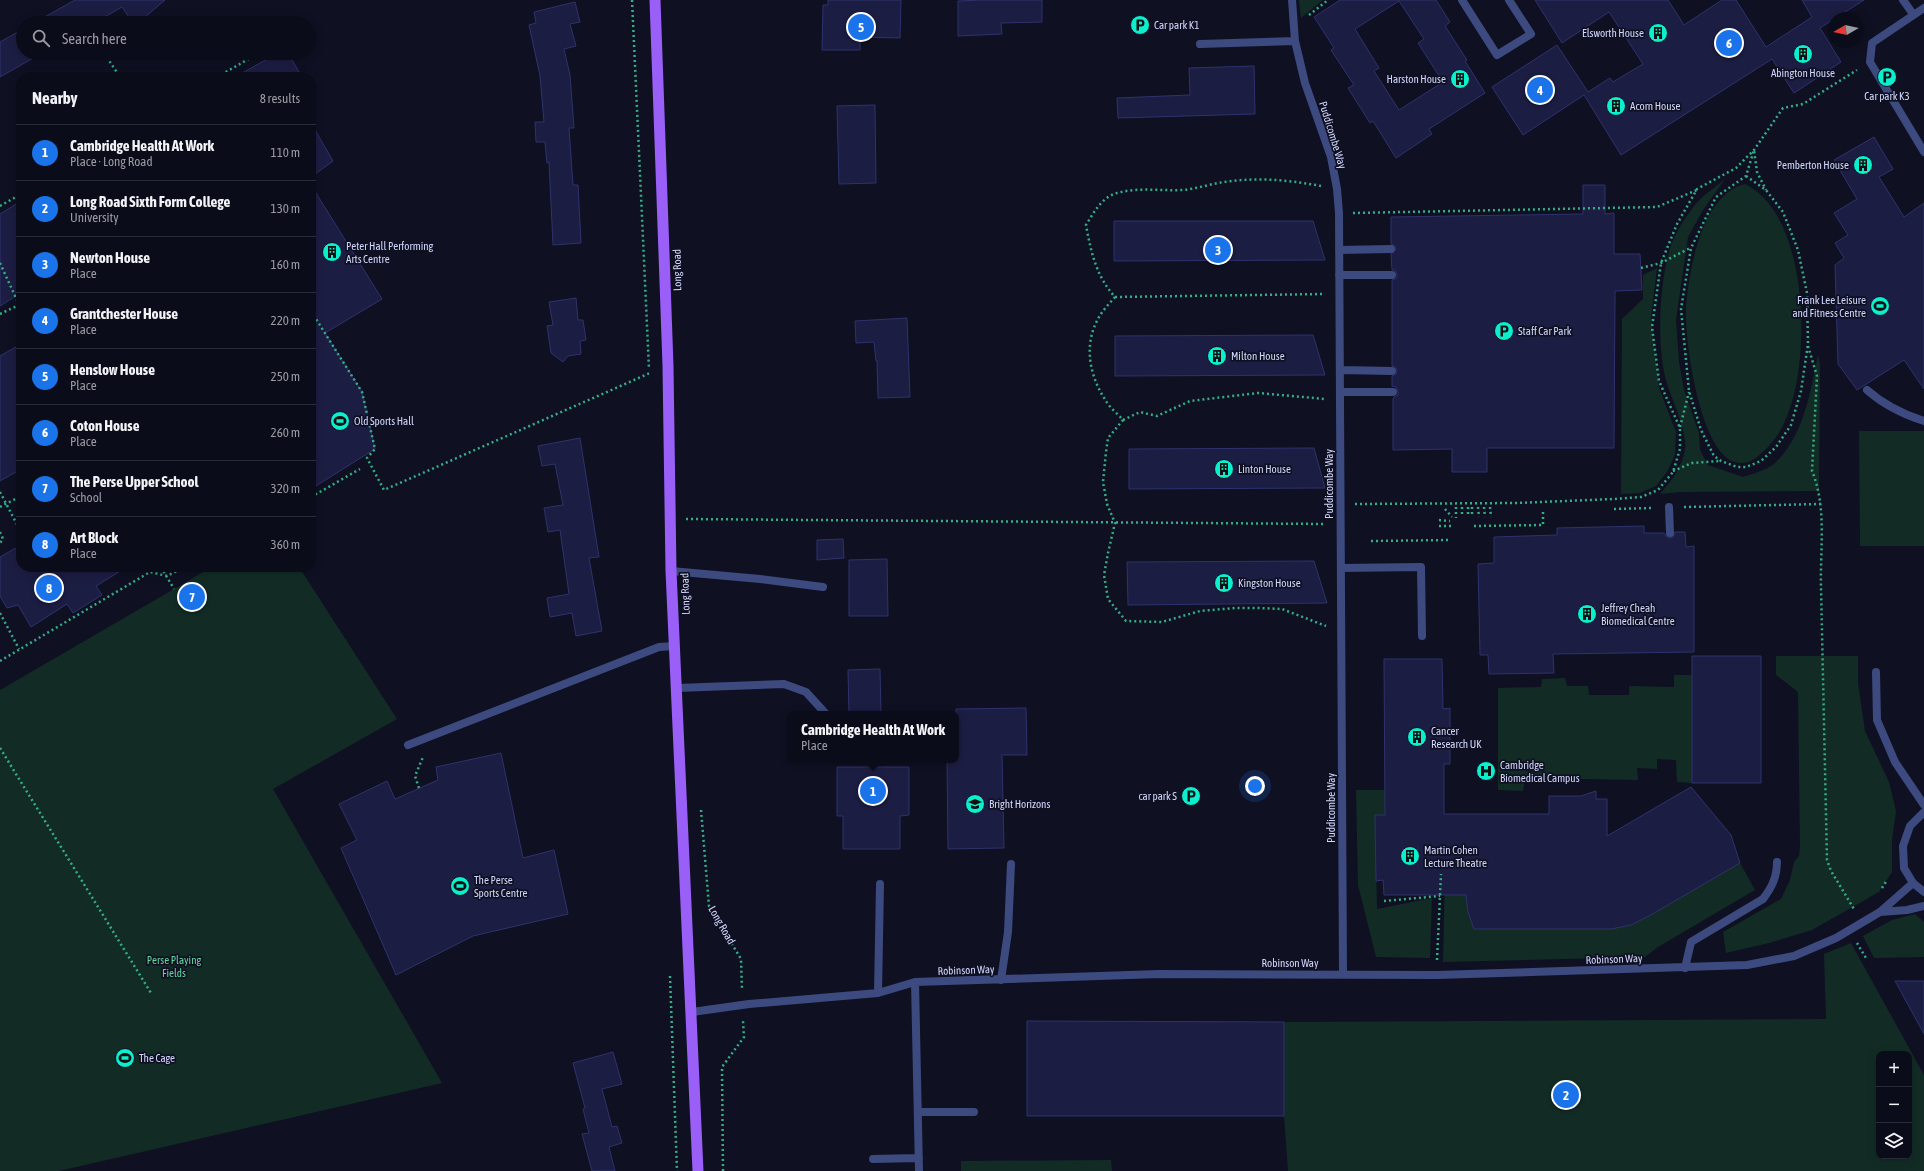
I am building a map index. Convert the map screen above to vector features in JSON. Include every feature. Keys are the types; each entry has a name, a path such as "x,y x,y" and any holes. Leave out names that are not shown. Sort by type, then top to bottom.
{"main road":[{"name":"Long Road","path":"656,0 668,366 669,518 698,1171"}],"street":[{"name":"Puddicombe Way","path":"1292,0 1295,41 1305,83 1331,157 1337,189 1340,370 1343,974"},
{"path":"1462,0 1497,55 1531,34 1509,0"},
{"path":"1903,0 1913,14"},
{"path":"1924,8 1872,43 1870,62 1924,152"},
{"path":"1200,44 1295,41"},
{"path":"1339,250 1391,250"},
{"path":"1339,275 1392,275"},
{"path":"1340,370 1392,370"},
{"path":"1867,390 1881,402 1904,414 1924,421"},
{"path":"1340,392 1392,392"},
{"path":"1669,507 1670,532"},
{"path":"1341,568 1422,567 1422,636"},
{"path":"671,571 760,578 823,587"},
{"path":"408,745 659,647 675,646"},
{"path":"1876,672 1876,720 1895,762 1924,805"},
{"path":"677,688 784,684 806,692 823,711"},
{"path":"1924,812 1910,826 1902,846 1904,868 1913,883 1924,892"},
{"path":"1686,968 1691,942 1763,899 1771,889 1777,872 1777,862"},
{"path":"1001,980 1008,932 1011,864"},
{"name":"Robinson Way","path":"692,1012 743,1005 878,993 915,982 1158,974 1437,975 1747,965 1794,956 1836,938 1880,912 1913,883"},
{"path":"878,993 880,884"},
{"name":"Robinson Way","path":"1880,912 1902,911 1924,906"},
{"path":"915,982 919,1171"},
{"path":"918,1112 974,1112"},
{"path":"873,1159 919,1158"}],"path":[{"path":"109,60 117,72"},
{"path":"226,72 247,60"},
{"path":"1338,213 1656,208 1697,190 1736,168 1754,150 1783,108 1803,104 1870,62"},
{"path":"1754,150 1757,172 1766,190 1783,212 1798,250 1807,293 1808,344 1801,391 1791,425 1776,448 1761,461 1746,467 1736,467 1721,461 1714,456 1701,430 1689,391 1681,309 1691,248 1716,197 1746,176 1754,150"},
{"path":"1746,176 1766,190"},
{"path":"1337,189 1294,181 1266,179 1222,182 1182,190 1148,189 1116,193 1098,205 1086,225 1090,251 1096,270 1105,286 1115,297 1339,294"},
{"path":"1680,428 1660,381 1652,327 1661,263 1677,224 1697,190"},
{"path":"0,206 16,197"},
{"path":"1641,268 1661,263 1691,248"},
{"path":"0,263 16,297"},
{"path":"1115,297 1098,319 1091,337 1089,359 1095,380 1106,402 1123,420"},
{"path":"0,314 16,306"},
{"path":"316,319 362,392 375,449 367,458 384,490 668,366"},
{"path":"1808,344 1816,376 1812,471 1819,486 1821,504 1820,563 1828,860 1831,871 1855,910 1861,907"},
{"path":"1341,505 1516,503 1641,497 1658,490 1673,472 1680,449 1680,428 1689,391"},
{"path":"1340,400 1258,392 1190,401 1157,416 1140,412 1123,420 1108,438 1103,482 1107,504 1115,523 1104,575 1108,599 1126,620 1162,622 1200,611 1235,608 1282,609 1341,632"},
{"path":"1673,472 1692,463 1721,461"},
{"path":"316,494 360,469"},
{"path":"0,492 16,522"},
{"path":"0,508 16,499"},
{"path":"1614,509 1821,504"},
{"path":"1456,507 1456,518"},
{"path":"1462,507 1462,517"},
{"path":"1468,507 1468,518"},
{"path":"1472,507 1472,517"},
{"path":"1478,507 1478,517"},
{"path":"1484,507 1485,517"},
{"path":"1490,507 1491,517"},
{"path":"1445,509 1452,516"},
{"path":"1474,526 1543,525 1543,510"},
{"path":"669,518 1340,524"},
{"path":"1439,520 1450,521"},
{"path":"1439,526 1451,526"},
{"path":"0,532 3,539 0,543"},
{"path":"1371,541 1451,540"},
{"path":"0,661 150,572 167,576 175,572"},
{"path":"164,572 174,589"},
{"path":"0,613 19,650"},
{"path":"419,788 415,776 431,736"},
{"path":"0,748 151,993"},
{"name":"Long Road","path":"700,805 709,906 741,959 744,1037 722,1067 723,1171"},
{"path":"1437,975 1441,874"},
{"path":"1880,890 1887,880"},
{"path":"1384,901 1440,896"},
{"path":"672,1017 677,1171"}],"green space":[{"path":"1299,0 1323,0 1301,18"},
{"path":"1725,179 1703,210 1688,237 1676,320 1679,362 1684,390 1699,433 1700,450 1708,465 1743,477 1763,470 1774,464 1784,453 1799,427 1808,399 1818,355 1820,364 1819,491 1680,492 1660,494 1678,469 1685,450 1682,425 1666,380 1661,348 1660,329 1662,289 1665,270 1669,252 1678,229 1698,201"},
{"path":"1745,184 1766,201 1782,226 1793,258 1800,293 1801,329 1799,364 1794,396 1785,421 1774,440 1765,450 1754,460 1740,463 1726,457 1714,442 1705,421 1697,396 1692,369 1688,344 1686,307 1690,273 1700,235 1708,217 1718,202 1730,191"},
{"path":"1657,268 1651,319 1659,388 1676,432 1675,455 1667,472 1656,486 1640,493 1621,494 1622,319 1643,299 1643,275"},
{"path":"1859,431 1924,431 1924,546 1860,546"},
{"name":"Perse Playing Fields","path":"203,572 302,572 397,719 273,789 442,1083 59,1171 0,1171 0,690"},
{"path":"1776,656 1858,656 1858,683 1865,731 1889,782 1896,811 1892,840 1892,872 1879,892 1812,930 1769,943 1726,953 1723,932 1781,899 1790,880 1794,862 1799,856 1798,692 1776,675"},
{"path":"1674,675 1692,675 1692,783 1677,782 1676,760 1657,759 1657,769 1637,768 1638,780 1525,778 1523,791 1498,790 1498,688 1541,687 1542,679 1565,678 1567,686 1588,686 1589,695 1629,695 1629,686 1674,687"},
{"path":"1356,790 1385,790 1385,815 1375,815 1377,909 1432,898 1430,958 1376,957 1358,885"},
{"path":"1740,863 1755,890 1658,947 1645,957 1443,962 1445,875 1466,893 1468,912 1474,929 1611,929 1631,925 1649,916"},
{"path":"1915,914 1924,922 1924,957 1874,958 1863,936 1892,920"},
{"path":"1851,943 1911,1051 1876,1051 1876,1159 1912,1159 1912,1053 1924,1075 1924,1171 1288,1171 1284,1116 1284,1022 1826,1019 1824,954"},
{"path":"1111,1160 1112,1171 961,1171 961,1161"}],"building":[{"path":"75,0 165,0 146,16 128,16 122,7 106,16 46,16"},
{"path":"828,0 901,0 900,38 860,37 860,50 822,50 823,5 828,5"},
{"path":"1042,0 1042,22 1001,23 1002,34 958,36 958,1"},
{"name":"Harston House","path":"1340,0 1436,0 1450,22 1445,26 1467,60 1465,61 1485,93 1429,129 1432,134 1396,158 1373,121 1370,123 1348,88 1354,85 1331,50 1334,48 1314,17","holes":["1399,1 1424,39 1418,43 1443,82 1399,110 1374,71 1379,68 1355,29"]},
{"path":"1535,0 1668,0 1684,25 1722,0 1736,0 1766,47 1812,17 1802,0 1864,0 1845,12 1828,12 1828,23 1820,28 1828,41 1828,48 1832,48 1841,62 1794,93 1772,59 1621,155 1584,95 1523,135 1492,87 1557,45 1588,92 1610,78 1613,82 1643,64 1609,12 1562,43"},
{"path":"575,2 580,22 570,24 576,46 564,49 570,75 574,128 569,128 573,185 578,185 581,243 553,245 549,162 547,163 545,142 536,142 535,122 544,122 540,76 529,25 536,23 534,12"},
{"path":"16,33 16,60 30,60 0,77 0,42"},
{"path":"265,60 292,60 299,72 244,72"},
{"path":"1254,66 1255,114 1118,118 1117,98 1190,95 1189,68"},
{"path":"875,105 876,183 839,184 837,106"},
{"path":"316,132 333,161 316,173"},
{"name":"Frank Lee Leisure and Fitness Centre","path":"1874,137 1893,169 1879,177 1904,217 1924,203 1924,389 1904,360 1857,390 1838,364 1835,265 1844,258 1835,243 1848,235 1834,213 1857,199 1834,160"},
{"name":"Staff Car Park","path":"1583,185 1605,185 1605,214 1614,213 1614,254 1640,254 1642,290 1615,291 1614,448 1487,448 1487,472 1452,472 1452,449 1393,450 1393,398 1398,395 1398,392 1396,387 1392,386 1392,376 1396,374 1397,371 1395,367 1392,366 1392,280 1397,278 1397,275 1395,270 1392,270 1391,254 1396,249 1395,246 1391,244 1391,217 1583,214"},
{"path":"316,193 382,299 325,333 362,392 375,449 316,486"},
{"path":"16,204 16,296 0,306 0,214"},
{"path":"1114,221 1313,221 1325,260 1114,261"},
{"path":"576,298 578,320 583,320 586,340 580,341 581,354 568,356 563,362 551,353 547,326 553,325 549,302"},
{"path":"907,318 910,397 878,398 877,361 874,342 856,343 855,321"},
{"name":"Milton House","path":"1313,335 1325,375 1115,376 1115,336"},
{"path":"16,347 16,472 0,481 0,356"},
{"path":"580,438 599,557 589,558 602,631 576,636 572,613 550,617 547,598 569,594 560,530 548,532 544,508 563,505 555,464 542,466 538,446"},
{"name":"Linton House","path":"1314,448 1325,488 1129,489 1129,449"},
{"name":"Jeffrey Cheah Biomedical Centre","path":"1644,526 1644,533 1664,533 1670,538 1673,537 1675,532 1685,532 1686,547 1694,546 1694,652 1553,654 1554,673 1489,674 1488,655 1480,655 1478,564 1494,563 1494,537 1557,535 1557,528"},
{"path":"843,539 844,558 817,560 817,540"},
{"path":"16,548 16,572 119,572 96,586 102,595 73,613 67,604 31,627 18,605 7,608 0,596 0,557"},
{"path":"887,559 888,616 849,616 849,560"},
{"name":"Kingston House","path":"1314,561 1327,603 1128,605 1127,562"},
{"path":"1692,656 1761,656 1761,783 1692,783"},
{"path":"1384,659 1442,659 1443,709 1450,708 1450,764 1444,764 1444,814 1549,814 1549,796 1581,796 1596,791 1596,799 1607,799 1607,836 1691,787 1731,835 1740,863 1649,916 1631,925 1611,929 1474,929 1468,912 1466,895 1384,895 1383,880 1376,881 1375,815 1385,815"},
{"path":"880,669 881,711 849,711 848,670"},
{"name":"Bright Horizons","path":"1026,708 1027,755 1002,755 1004,848 948,849 947,763 959,763 959,711 956,711 956,709"},
{"name":"The Perse Sports Centre","path":"501,753 523,858 554,850 568,914 473,936 396,975 341,848 357,840 339,804 387,781 395,799 438,780 436,767"},
{"path":"837,767 909,767 909,815 900,816 900,849 843,849 843,816 837,816"},
{"path":"1895,981 1924,981 1924,1034"},
{"path":"1027,1021 1284,1022 1284,1116 1027,1116"},
{"path":"613,1052 622,1084 602,1089 612,1127 617,1126 622,1143 609,1147 615,1171 592,1171 582,1134 589,1133 583,1109 585,1108 573,1063"}],"place":[{"name":"Car park K1","path":"1140,25"},
{"name":"Henslow House","path":"861,27"},
{"name":"Elsworth House","path":"1658,33"},
{"name":"Coton House","path":"1729,43"},
{"name":"Abington House","path":"1803,54"},
{"name":"Car park K3","path":"1887,77"},
{"name":"Harston House","path":"1460,79"},
{"name":"Grantchester House","path":"1540,90"},
{"name":"Acorn House","path":"1616,106"},
{"name":"Pemberton House","path":"1863,165"},
{"name":"Newton House","path":"1218,250"},
{"name":"Peter Hall Performing Arts Centre","path":"332,252"},
{"name":"Frank Lee Leisure and Fitness Centre","path":"1880,306"},
{"name":"Staff Car Park","path":"1504,331"},
{"name":"Milton House","path":"1217,356"},
{"name":"Old Sports Hall","path":"340,421"},
{"name":"Linton House","path":"1224,469"},
{"name":"Kingston House","path":"1224,583"},
{"name":"Art Block","path":"49,588"},
{"name":"The Perse Upper School","path":"192,597"},
{"name":"Jeffrey Cheah Biomedical Centre","path":"1587,614"},
{"name":"Cancer Research UK","path":"1417,737"},
{"name":"Cambridge Biomedical Campus","path":"1486,771"},
{"name":"Cambridge Health At Work","path":"873,791"},
{"name":"car park S","path":"1191,796"},
{"name":"Bright Horizons","path":"975,804"},
{"name":"Martin Cohen Lecture Theatre","path":"1410,856"},
{"name":"The Perse Sports Centre","path":"460,886"},
{"name":"The Cage","path":"125,1058"},
{"name":"Long Road Sixth Form College","path":"1566,1095"}]}
